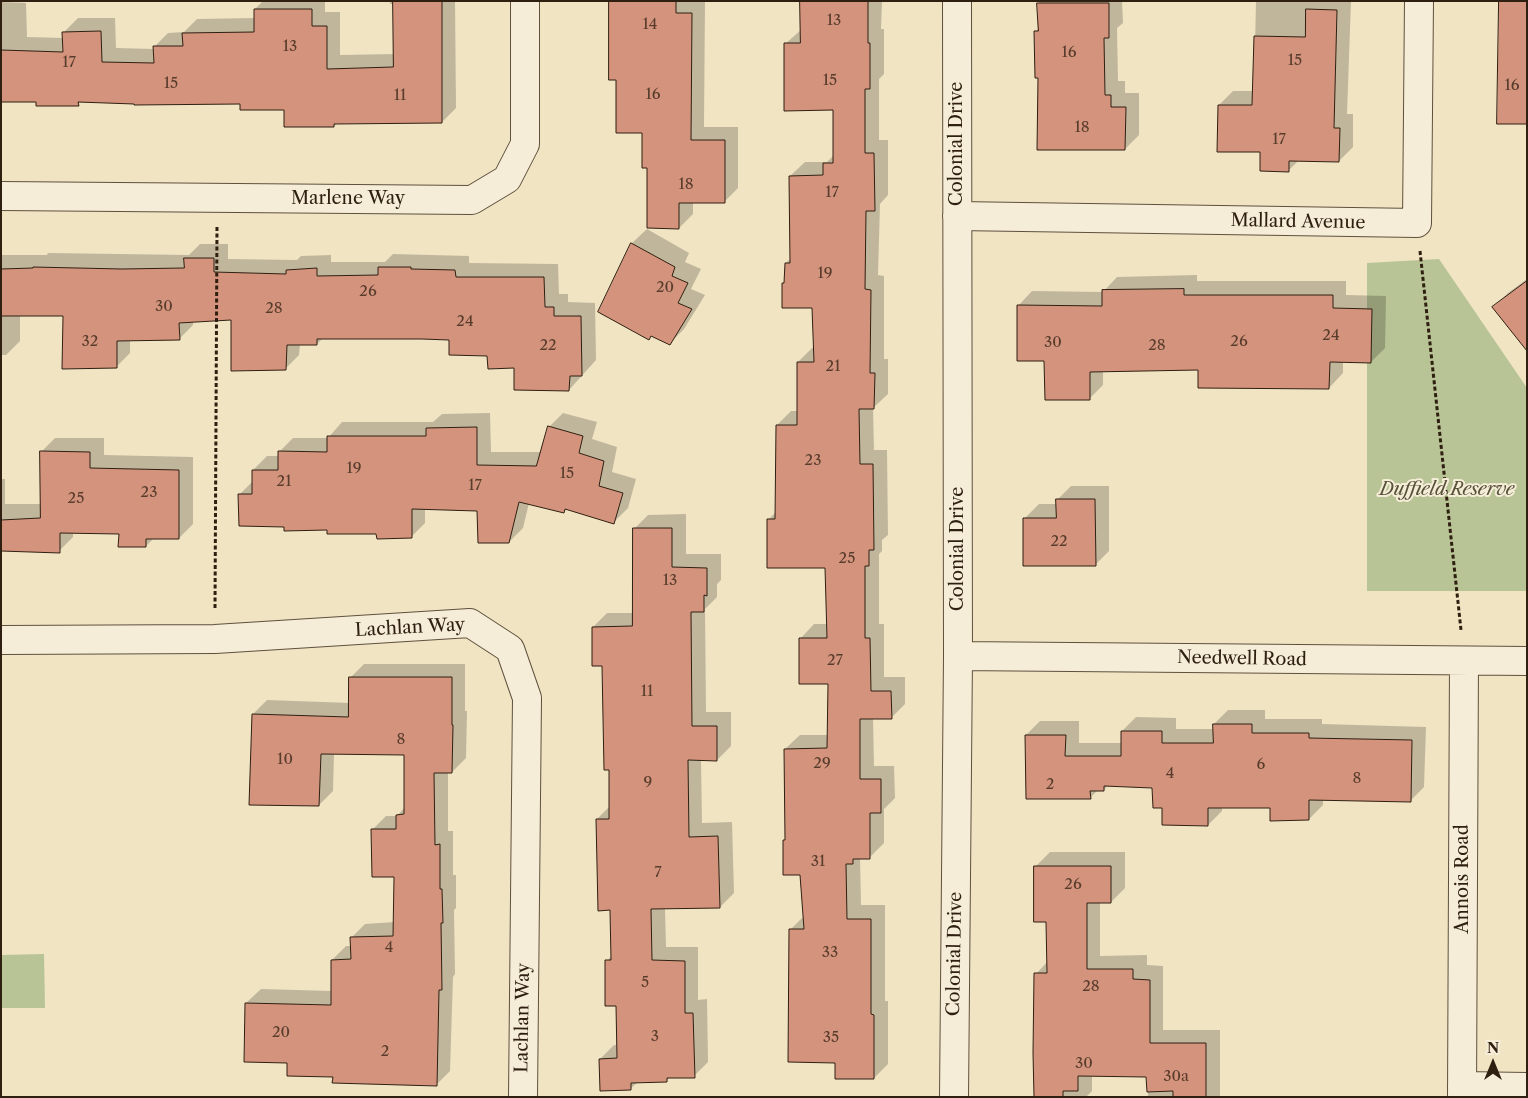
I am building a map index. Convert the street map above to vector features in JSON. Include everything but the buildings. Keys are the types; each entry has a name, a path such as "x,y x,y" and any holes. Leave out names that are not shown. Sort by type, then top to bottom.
{"street":[{"name":"Marlene Way","path":"1,196 472,200 507,179 525,144 525,1"},
{"name":"Colonial Drive","path":"954,1097 958,656 957,1"},
{"path":"1417,223 1419,1"},
{"name":"Mallard Avenue","path":"957,216 1417,223"},
{"name":"Lachlan Way","path":"1,640 215,639 470,623 510,649 527,698 523,1097"},
{"name":"Needwell Road","path":"958,656 1527,661"},
{"name":"Annois Road","path":"1462,1091 1464,661"},
{"path":"1462,1091 1527,1087"}],"path":[{"path":"215,639 217,198"},
{"path":"1417,223 1464,661"}],"green space":[{"name":"Duffield Reserve","path":"1439,259 1527,388 1527,591 1367,591 1367,263"},
{"path":"44,954 45,1008 1,1008 1,955"}]}
